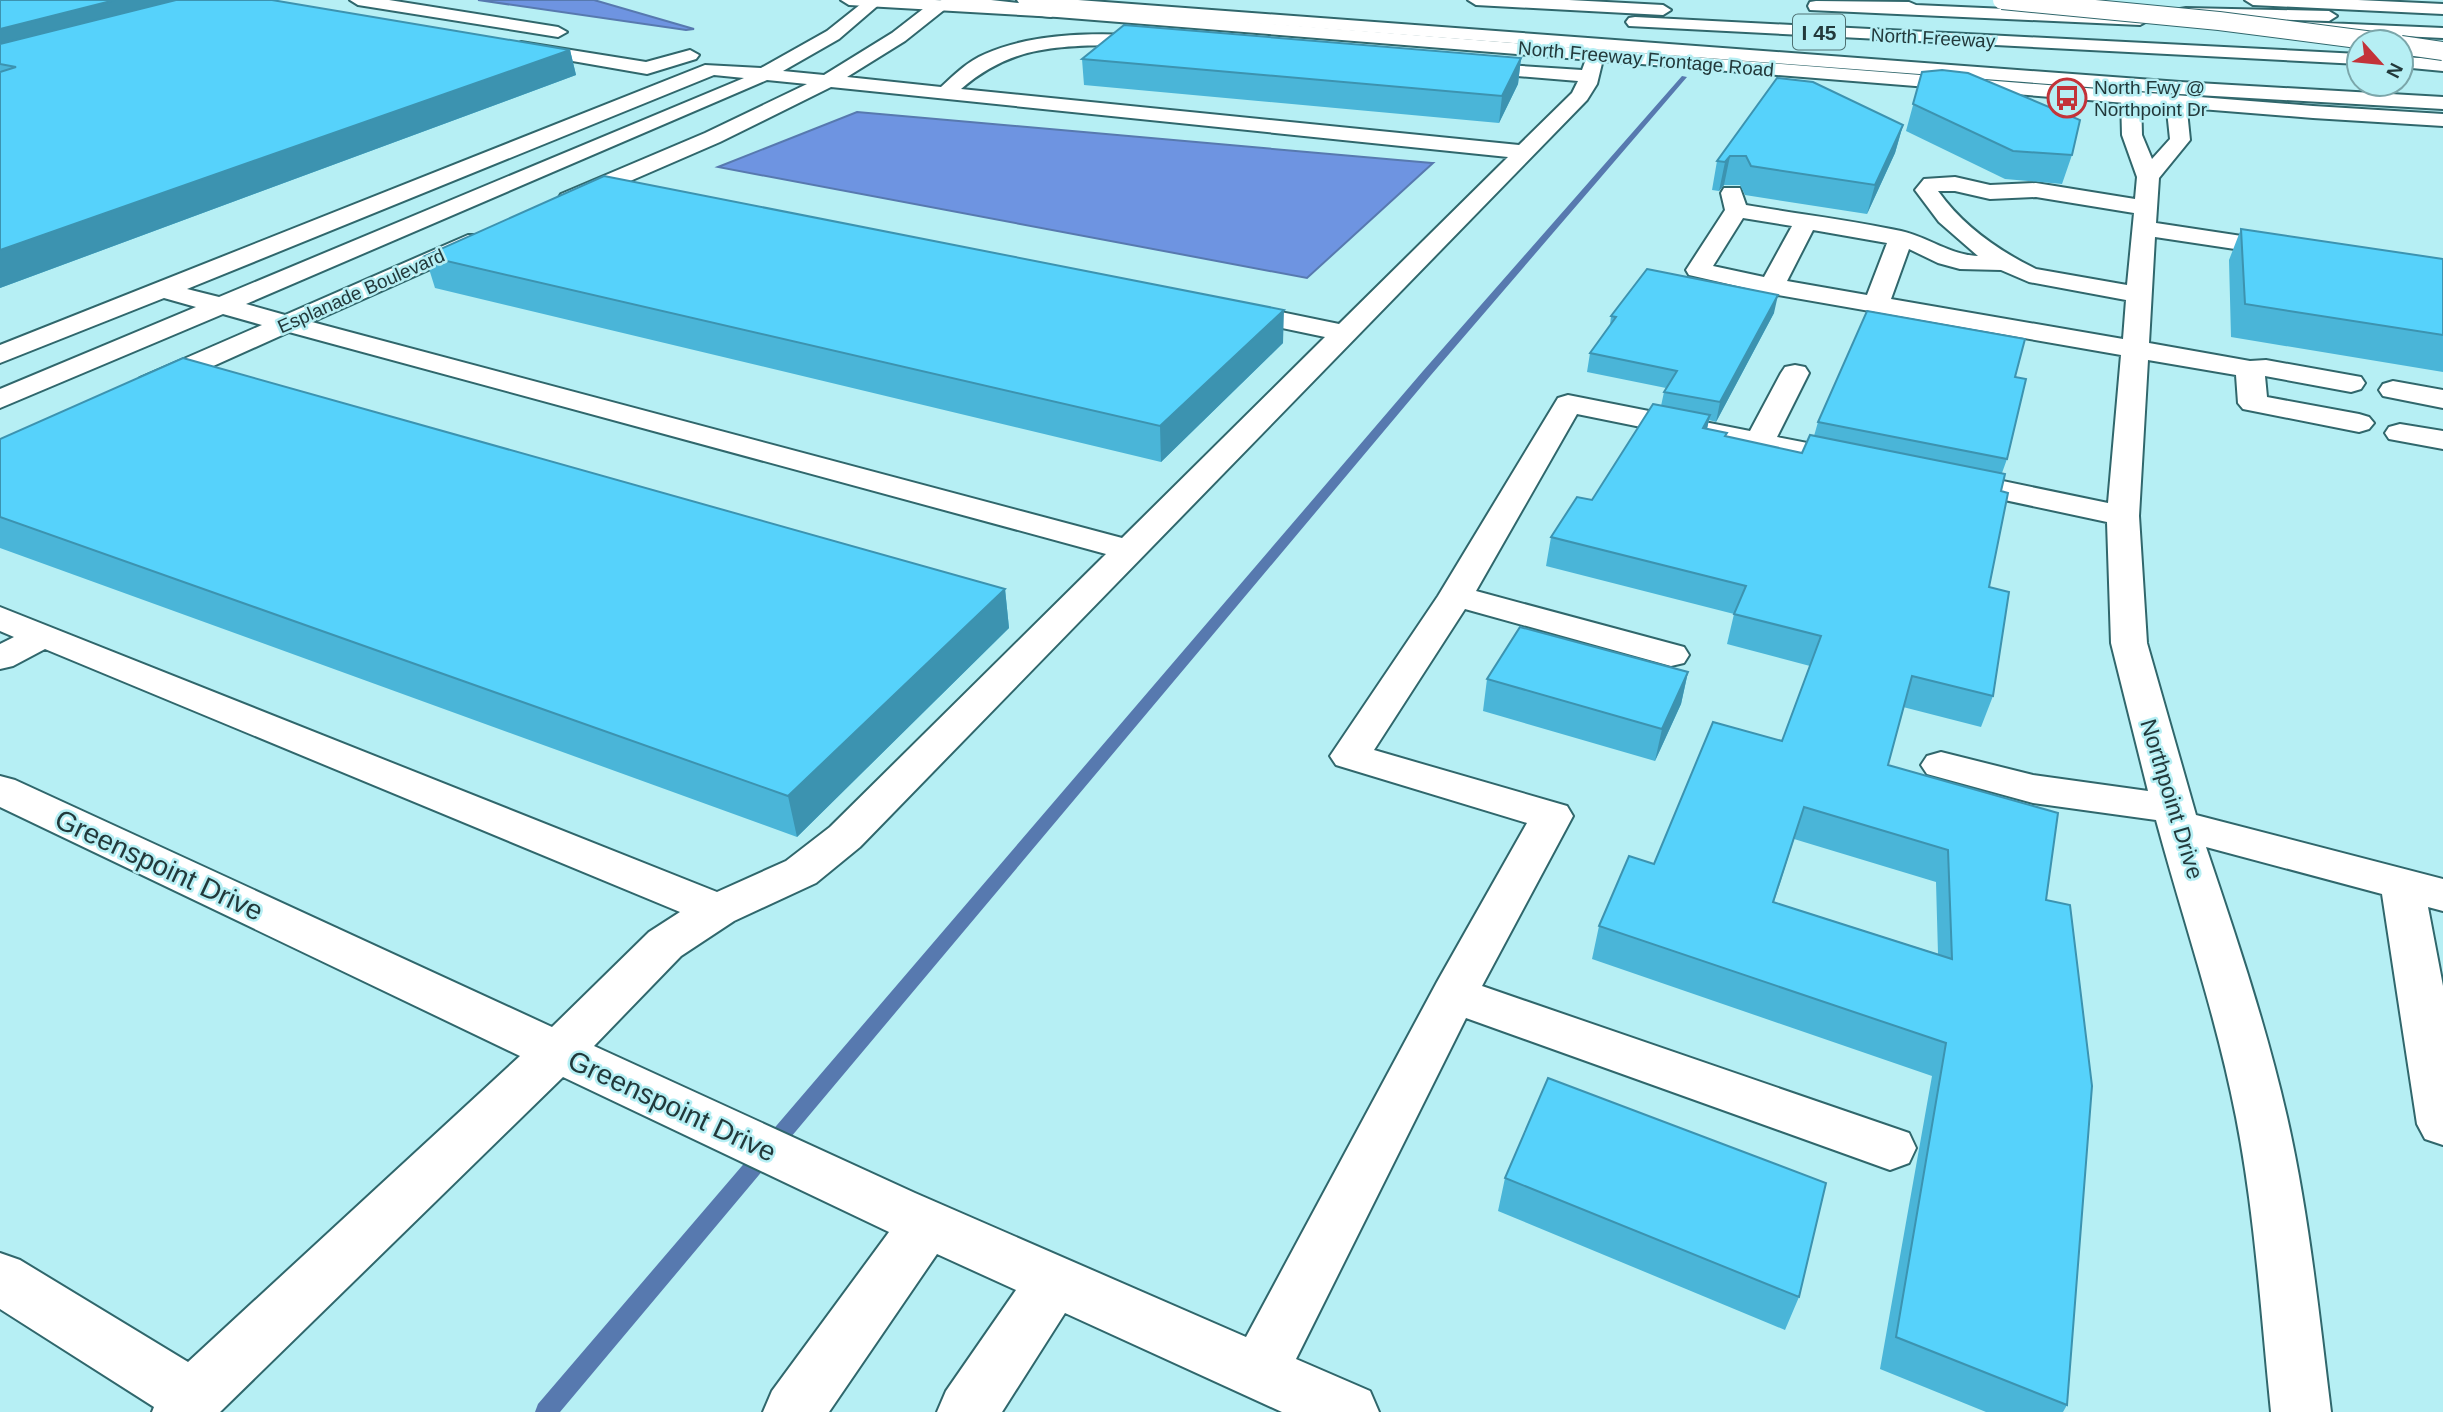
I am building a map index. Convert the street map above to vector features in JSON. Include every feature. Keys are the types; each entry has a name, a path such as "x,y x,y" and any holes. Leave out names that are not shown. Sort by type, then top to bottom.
{"main road":[{"path":"358,0 577,35"},
{"name":"North Freeway Frontage Road","path":"849,0 943,3 1057,12 1592,66 2131,97 2443,120"},
{"path":"1025,0 1154,12 2180,88 2443,101"},
{"path":"1177,0 1444,22 2085,59 2225,70"},
{"path":"2002,0 2219,21 2345,37"},
{"path":"2172,0 2443,10"},
{"path":"2253,0 2331,2 2443,10"},
{"name":"Esplanade Boulevard","path":"0,399 767,74 834,35 874,2"},
{"path":"543,211 770,110 824,82 909,31 943,3"},
{"name":"North Freeway","path":"2443,18 1810,5 2443,33"},
{"name":"North Freeway","path":"1472,6 2345,44"},
{"name":"North Freeway","path":"1472,6 2345,59"},
{"path":"943,94 988,60 1003,53 1103,41 1175,43"},
{"path":"506,44 643,68 690,55"},
{"path":"2415,47 2443,50"},
{"path":"659,48 714,63 712,69"},
{"path":"2415,62 2443,64"},
{"path":"0,1278 187,1405 557,1052 665,944 718,910 802,872 845,837 1580,96 1592,66 1451,65"},
{"path":"0,355 712,69 1523,152"},
{"path":"2250,73 2443,101"},
{"name":"Northpoint Drive","path":"2131,97 2132,135 2148,177 2123,516 2129,643 2176,817 2234,1001 2262,1119 2282,1246 2301,1412"},
{"path":"2148,177 2180,140 2176,101"},
{"path":"2385,117 2443,126"},
{"path":"489,159 648,191"},
{"path":"1983,287 1963,236 1939,211 1926,190 1932,184 1955,184 1990,192 2036,190 2145,218 2307,253"},
{"path":"2140,295 2029,275 1983,287 1876,304 1698,270 1734,201 1806,222 1901,238 1923,245 1949,259 1983,287 2135,349 2351,383"},
{"path":"1772,286 1806,222"},
{"name":"Esplanade Boulevard","path":"125,394 492,233"},
{"path":"1876,304 1901,238"},
{"path":"163,290 1130,550"},
{"path":"1208,305 1344,333"},
{"path":"2250,369 2253,403 2359,423"},
{"path":"1758,444 1795,373"},
{"path":"2393,390 2443,399"},
{"path":"1259,1372 1454,995 1552,816 1350,756 1456,596 1568,404 1758,444 2020,492 2123,516"},
{"path":"2400,433 2443,440"},
{"path":"1456,596 1671,655"},
{"path":"0,618 718,910"},
{"path":"0,658 43,636"},
{"path":"1941,765 2033,789 2176,817 2423,889 2443,1124"},
{"name":"Greenspoint Drive","path":"0,790 912,1217 1349,1412"},
{"path":"1454,995 1890,1148"},
{"path":"793,1412 912,1217"},
{"path":"967,1412 1055,1280"}],"water":[{"path":"478,0 594,0 694,29 686,30"},
{"path":"857,112 1433,163 1307,278 718,167"}],"building":[{"path":"0,0 115,0 0,29"},
{"path":"176,0 272,0 570,50 0,250 0,72 16,67 0,64 0,44"},
{"path":"1124,25 1521,58 1502,96 1082,59"},
{"path":"1942,70 1968,73 2080,120 2072,155 2013,151 1913,104 1922,72"},
{"path":"1777,78 1813,82 1903,125 1875,185 1751,166 1746,156 1730,156 1725,162 1717,161"},
{"path":"604,176 1284,310 1160,426 425,256"},
{"path":"2241,229 2443,259 2443,335 2245,304"},
{"path":"1647,269 1778,295 1720,402 1664,392 1677,371 1590,353 1616,317 1611,316"},
{"path":"1867,311 2025,339 2015,377 2026,379 2007,459 1818,422"},
{"path":"183,358 1005,589 788,796 0,517 0,439"},
{"path":"1653,404 1710,415 1703,428 1727,433 1725,436 1802,453 1810,435 2005,474 2001,491 2008,493 1989,587 2009,592 1993,696 1912,676 1888,765 2058,813 2046,900 2070,905 2092,1086 2067,1405 1896,1337 1946,1043 1599,926 1629,856 1654,864 1713,722 1782,741 1821,636 1734,614 1746,586 1551,537 1577,497 1592,500","holes":["1804,807 1948,850 1952,959 1773,902"]},
{"path":"1520,627 1688,672 1662,729 1487,679"},
{"path":"1548,1078 1826,1183 1799,1297 1505,1178"}],"waterway":[{"path":"546,1412 1427,373 1684,77"}],"place":[{"name":"North Fwy @ Northpoint Dr","path":"2067,98"}]}
